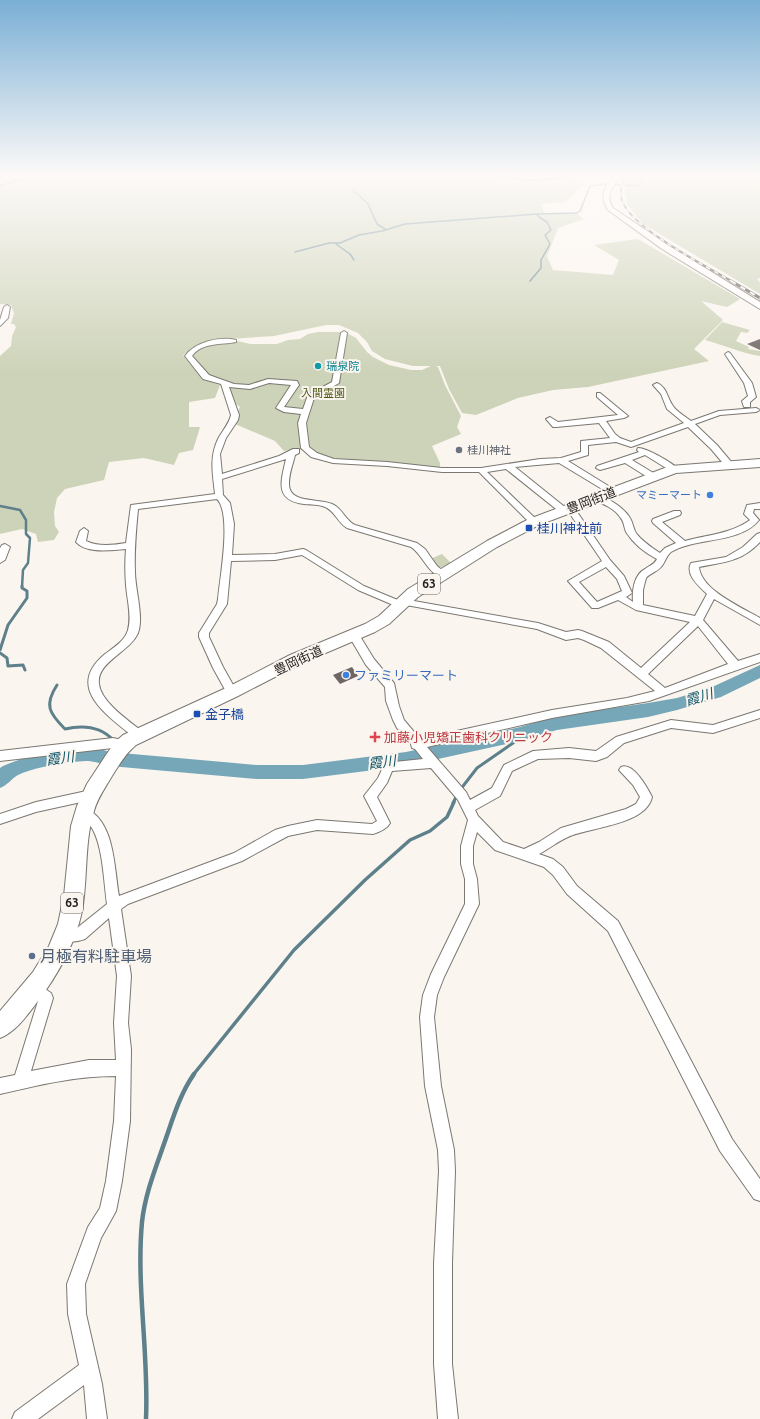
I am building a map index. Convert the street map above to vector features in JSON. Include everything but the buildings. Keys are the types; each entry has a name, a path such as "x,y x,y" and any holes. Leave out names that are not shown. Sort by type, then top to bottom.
{"main road":[{"path":"656,241 760,306"},
{"name":"豊岡街道","path":"0,1027 35,989 51,963 64,935 72,906 88,804 116,754 139,735 232,692 296,660 354,636 384,620 413,594 515,530 652,476 674,469 760,463"}],"street":[{"path":"0,324 5,318 7,306"},
{"path":"344,333 342,351 336,370 335,383 311,397 302,423 305,448 314,455 343,462 387,464 427,470 481,470 540,461 561,460 585,453 584,443 616,440 646,452 674,469"},
{"path":"234,341 216,341 195,350 188,355 206,377 233,386 250,387 268,381 294,383 295,385 280,408 284,410 306,412"},
{"path":"728,354 748,384 752,397 746,401 747,405 759,409"},
{"path":"224,382 235,415 234,420 217,448 216,454 219,496 226,503 229,514 225,588 222,604 209,623 204,637 215,662 232,692"},
{"path":"657,385 664,393 670,408 690,424 714,447 730,466"},
{"path":"550,418 556,425 624,416 600,396"},
{"path":"631,445 719,413 759,409"},
{"path":"601,420 616,440"},
{"path":"217,478 282,458 305,448"},
{"path":"600,468 646,452"},
{"path":"291,453 285,480 285,490 289,496 301,501 320,502 332,506 346,524 414,545 419,548 428,563 442,575"},
{"path":"561,460 612,492"},
{"path":"626,460 652,476"},
{"path":"508,466 567,510 621,578 627,593 595,606 573,581 607,562"},
{"path":"481,470 534,522"},
{"path":"139,735 108,708 94,689 93,684 94,675 101,664 129,639 134,629 130,574 134,507 219,496"},
{"path":"597,498 608,503 622,514 626,519 630,532 652,553 662,558"},
{"path":"639,608 638,588 645,573 656,567 667,550 683,544 728,533 747,525 755,520 748,514 750,507 760,506"},
{"path":"677,513 656,521 683,544"},
{"path":"84,531 81,542 85,545 104,548 131,545"},
{"path":"760,536 756,541 730,559 694,565 695,575 712,594 760,622"},
{"path":"0,560 5,547"},
{"path":"227,558 256,557 270,559 303,552 360,588 403,603 538,626 566,636 578,634 605,645 664,693"},
{"path":"641,674 698,620 712,594"},
{"path":"619,596 624,601 645,610 658,611 698,620 735,665"},
{"path":"354,636 370,662 390,686 395,712 401,725 418,747 458,792 471,814 487,835 499,846 548,862 558,871 572,890 613,926 726,1145 760,1193"},
{"path":"418,747 534,718 589,707 621,704 664,693 735,665 760,658"},
{"path":"448,1419 443,1364 443,1263 447,1171 446,1150 433,1086 427,1017 430,995 438,974 472,904 471,879 467,864 467,846 471,814 496,792 508,768 537,754 569,753 596,756 603,754 620,740 671,724 713,729 760,714"},
{"path":"0,756 113,743 116,754"},
{"path":"64,935 80,934 113,906 123,900 238,857 279,834 317,825 373,830 384,823 370,796 383,780 388,766 432,761"},
{"path":"526,854 543,846 565,832 604,822 640,808 645,802 646,797 637,782 625,770"},
{"path":"0,819 36,807 88,804 90,816 95,821 104,841 124,976 121,1023 124,1049 122,1122 114,1181 108,1211 94,1233 76,1284 77,1314 95,1396 98,1419"},
{"path":"20,1082 46,998 35,989"},
{"path":"0,1086 43,1076 89,1068 124,1068"},
{"path":"22,1419 89,1369"}],"green space":[{"name":"入間霊園","path":"0,241 553,241 547,256 553,270 613,275 619,260 594,245 622,241 642,241 740,299 727,307 701,301 723,320 694,349 709,361 588,387 553,390 518,398 476,415 462,413 449,389 440,366 436,366 438,367 445,385 461,416 457,427 461,434 432,446 440,463 440,468 337,459 297,449 284,451 275,441 235,424 236,415 240,407 232,401 227,385 205,378 186,356 192,349 183,355 204,380 220,385 215,398 189,402 189,427 200,427 193,450 179,453 174,465 144,458 109,462 104,480 65,489 57,498 54,512 55,526 59,532 54,540 38,542 36,534 22,529 0,534 0,356 11,346 12,336 16,327 14,324 11,324 14,313 11,305 0,304","holes":["326,325 339,325 358,333 367,342 372,351 385,359 413,366 431,366 422,370 411,370 389,365 373,357 356,338 345,332 318,332 308,334 300,339 288,340 277,344 250,344 229,339 274,336"]},
{"path":"672,241 760,241 760,278 757,279 760,282 760,294"},
{"path":"722,322 750,330 747,333 741,332 736,341 749,347 748,349 760,351 760,356 705,340"},
{"path":"442,554 451,563 439,568 430,559"}],"waterway":[{"path":"295,252 329,243 340,243 344,241"},
{"path":"530,281 541,268 541,260 550,244 548,241"},
{"path":"336,244 350,254 354,260"},
{"path":"0,506 20,510 26,520 26,534 30,538 28,563 23,570 22,587"},
{"path":"0,650 8,625 27,598 27,591 22,587"},
{"path":"0,653 7,658 8,666 23,665 25,670"},
{"name":"霞川","path":"0,780 9,771 27,763 87,754 98,755 110,759 257,772 303,772 406,759 520,734 557,723 648,710 677,704 715,693 760,671"},
{"path":"57,685 51,698 50,708 55,718 65,729 78,727 97,729 108,735 113,740"},
{"path":"460,790 477,768 516,741 520,734"},
{"path":"453,803 457,795"},
{"path":"193,1075 294,950 365,880 410,840 430,831 447,817 454,802"},
{"path":"146,1419 146,1370 141,1295 143,1212 148,1191 171,1124 181,1098 194,1074"}],"railway":[{"path":"665,241 733,282"},
{"path":"731,281 760,298"}],"place":[{"name":"瑞泉院","path":"318,366"},
{"name":"桂川神社","path":"459,450"},
{"name":"マミーマート","path":"710,495"},
{"name":"桂川神社前","path":"529,528"},
{"name":"ファミリーマート","path":"346,675"},
{"name":"金子橋","path":"197,714"},
{"name":"加藤小児矯正歯科クリニック","path":"375,737"},
{"name":"月極有料駐車場","path":"32,956"}]}
